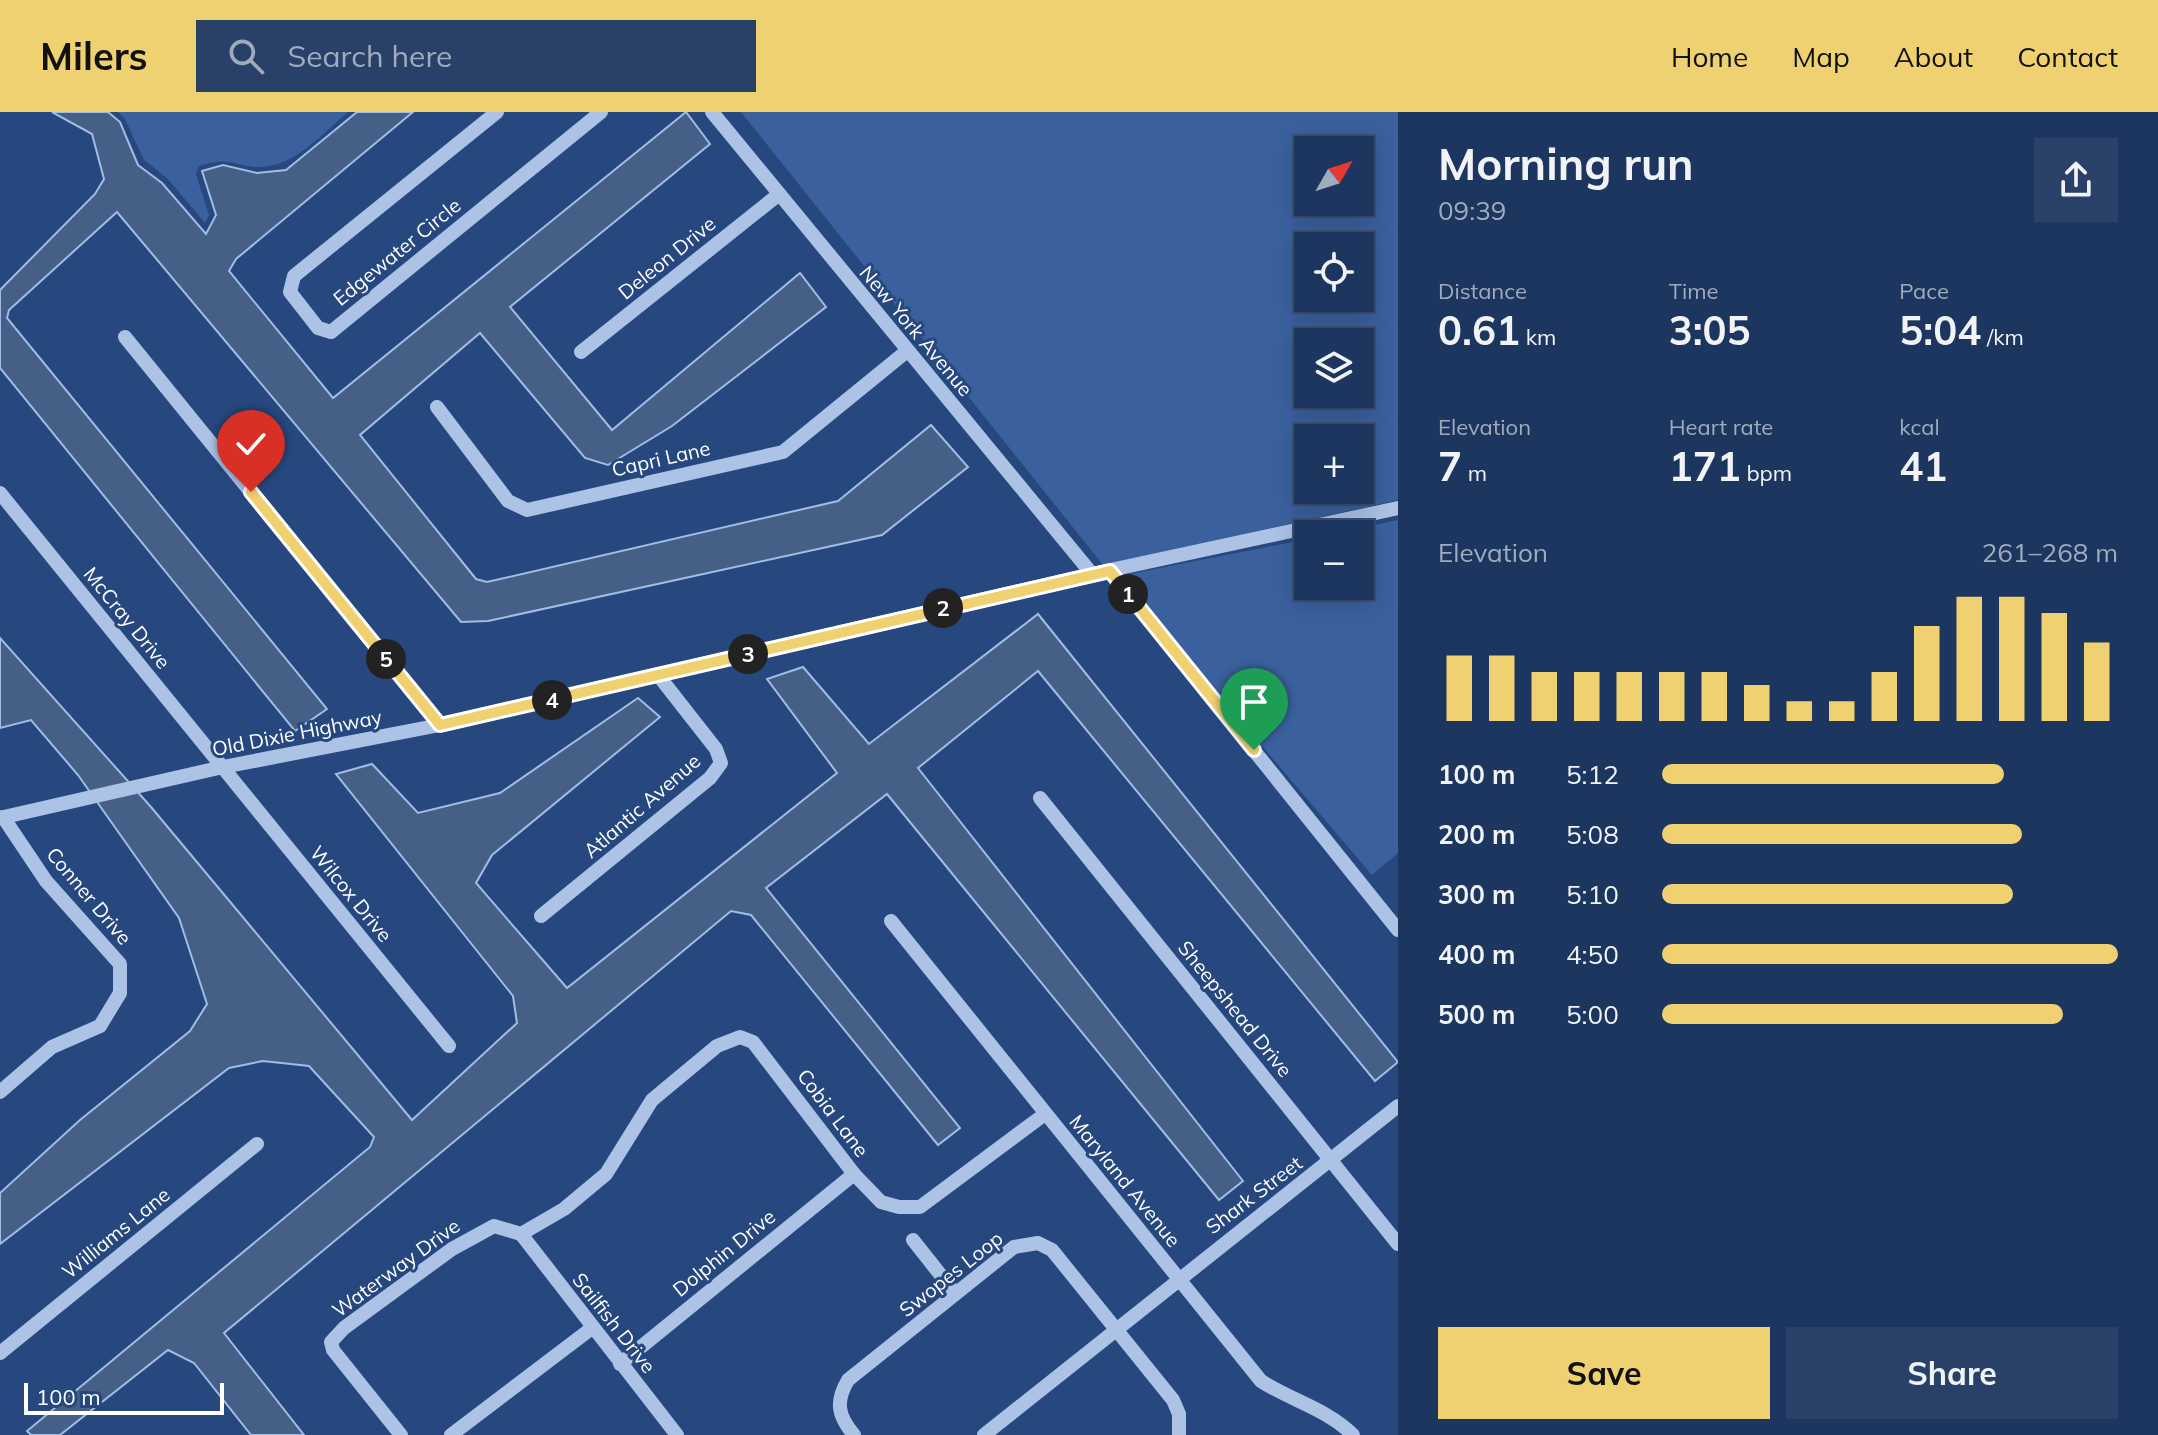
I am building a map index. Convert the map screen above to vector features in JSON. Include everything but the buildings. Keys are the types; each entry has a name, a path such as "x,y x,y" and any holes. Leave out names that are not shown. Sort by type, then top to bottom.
{"street":[{"name":"Edgewater Circle","path":"497,112 294,276 290,292 318,328 331,332 601,112"},
{"name":"New York Avenue","path":"712,112 1092,574"},
{"name":"Deleon Drive","path":"581,352 778,195"},
{"path":"125,337 440,725"},
{"name":"Capri Lane","path":"437,407 508,501 527,510 783,452 907,351"},
{"name":"McCray Drive","path":"0,493 223,767"},
{"name":"Old Dixie Highway","path":"1,818 223,767 440,725 1092,574 1398,508"},
{"path":"1110,571 1398,930"},
{"name":"Atlantic Avenue","path":"541,916 710,778 721,763 716,749 658,675"},
{"name":"Wilcox Drive","path":"223,767 449,1046"},
{"name":"Sheepshead Drive","path":"1040,798 1398,1244"},
{"name":"Conner Drive","path":"0,1092 52,1047 100,1026 120,993 120,964 46,881 1,818"},
{"name":"Maryland Avenue","path":"891,921 1261,1381 1289,1399 1329,1413 1353,1435"},
{"name":"Cobia Lane","path":"521,1234 564,1209 606,1174 652,1100 717,1046 740,1037 753,1042 854,1174 881,1202 899,1207 920,1207 1045,1114"},
{"name":"Shark Street","path":"984,1435 1398,1106"},
{"name":"Williams Lane","path":"0,1353 257,1144"},
{"name":"Dolphin Drive","path":"620,1364 854,1174"},
{"name":"Waterway Drive","path":"401,1435 333,1350 331,1342 344,1328 452,1249 494,1226 521,1234"},
{"name":"Sailfish Drive","path":"521,1234 677,1435"},
{"path":"913,1240 955,1293"},
{"name":"Swopes Loop","path":"854,1435 841,1419 838,1406 848,1380 1014,1247 1038,1243 1052,1250 1117,1328"},
{"path":"451,1435 592,1328"},
{"path":"1117,1328 1173,1400 1179,1414 1179,1435"}],"shaded area":[{"path":"52,112 108,112 120,122 138,165 162,183 206,234 216,215 202,171 223,165 257,173 286,170 357,112 413,112 236,259 229,271 333,398 686,112 710,144 510,307 612,430 800,273 826,307 672,426 608,465 585,458 480,333 360,435 476,579 487,582 838,501 931,425 968,467 882,535 488,621 461,622 117,212 9,310 7,318 327,709 295,731 0,368 0,290 95,194 104,179 92,134"},
{"path":"118,112 348,112 307,147 285,161 260,167 225,162 199,166 196,174 209,215 205,223 167,178 144,160 125,119"},
{"path":"741,112 1398,112 1398,500 1307,520 1294,520 1294,523 1103,565"},
{"path":"1398,520 1398,853 1372,875 1233,712 1124,575 1294,542 1294,600 1374,600 1374,525"},
{"path":"1038,614 1398,1062 1375,1081 1038,671 918,768 1243,1181 1219,1200 887,794 766,888 960,1128 938,1145 751,915 731,911 224,1333 304,1435 251,1435 194,1363 168,1350 60,1435 31,1435 27,1431 370,1147 374,1137 309,1066 263,1061 229,1068 0,1244 0,1193 80,1120 190,1031 207,1004 179,918 78,775 31,720 0,728 0,638 151,807 412,1120 517,1023 513,996 336,774 372,764 418,813 500,793 638,698 660,717 492,855 476,883 567,988 837,773 767,679 803,667 869,744"}],"route":[{"path":"251,492 440,725 1110,571 1254,750"}]}
